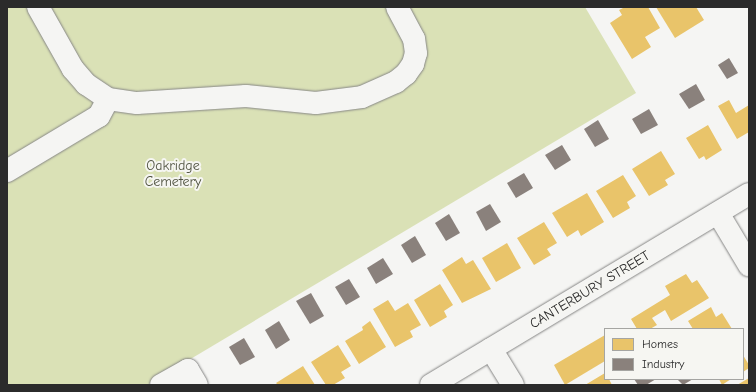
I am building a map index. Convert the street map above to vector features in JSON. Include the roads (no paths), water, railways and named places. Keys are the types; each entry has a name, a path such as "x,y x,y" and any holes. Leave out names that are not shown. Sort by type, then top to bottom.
{"street":[{"path":"38,7 73,69 86,84 108,99 137,103 246,96 316,103 362,97 396,82 406,74 413,64 416,53 414,38 397,7"},
{"path":"7,171 99,116 108,99"},
{"name":"CANTERBURY STREET","path":"431,385 749,194"},
{"path":"718,213 749,265"},
{"path":"491,349 513,385"},
{"path":"161,385 188,370 197,385"}],"park label":[{"name":"Oakridge Cemetery","path":"173,174"}]}
